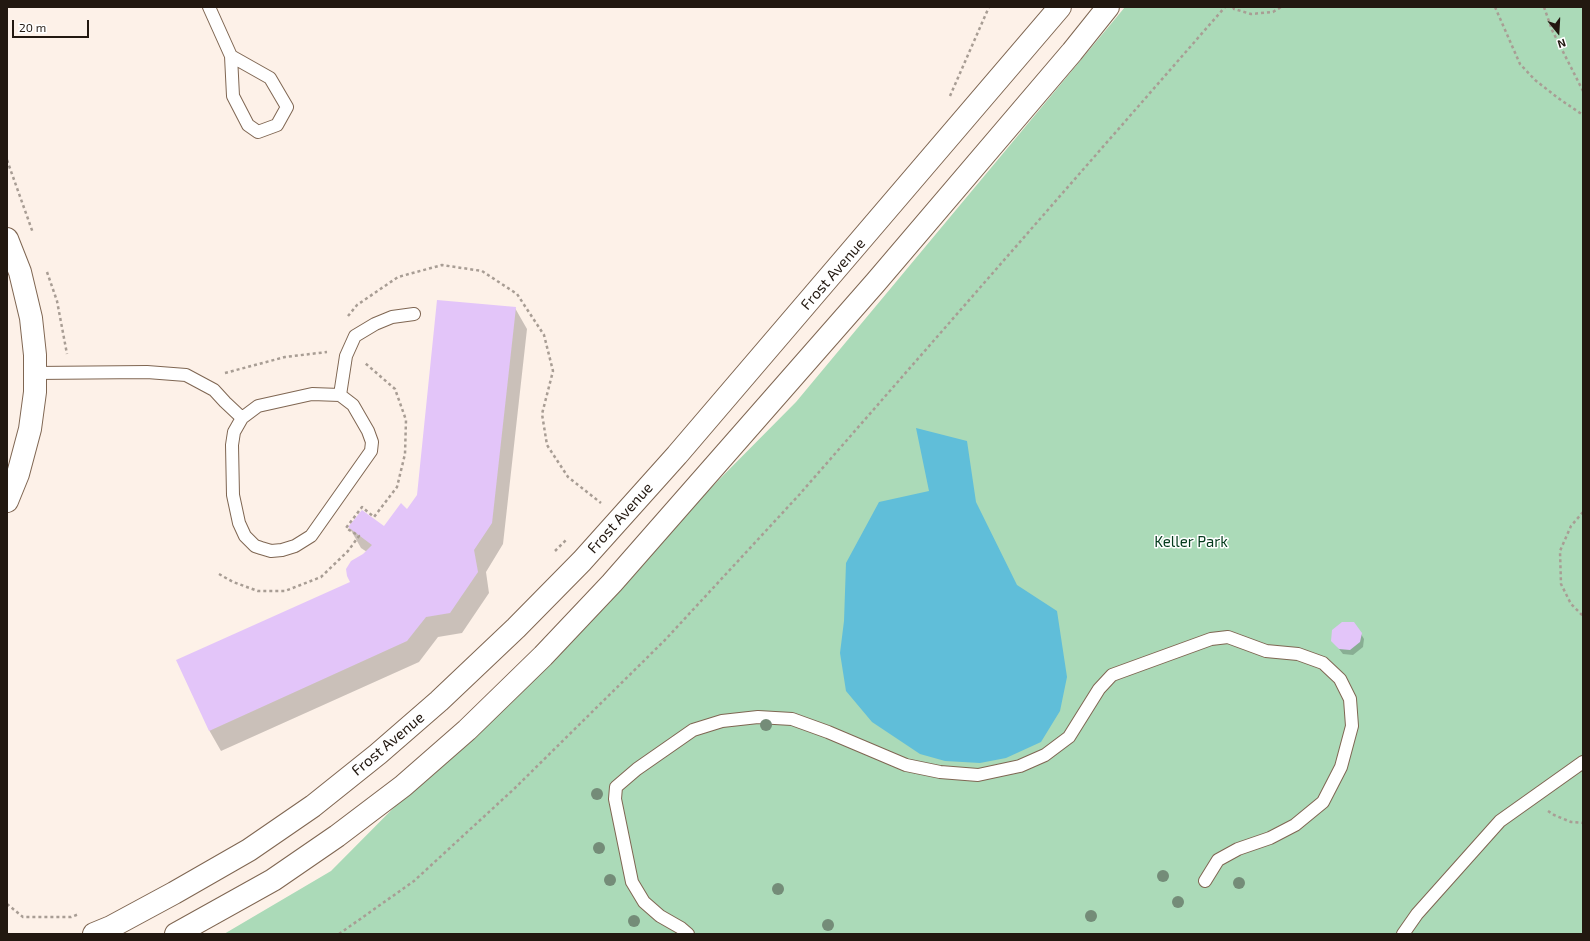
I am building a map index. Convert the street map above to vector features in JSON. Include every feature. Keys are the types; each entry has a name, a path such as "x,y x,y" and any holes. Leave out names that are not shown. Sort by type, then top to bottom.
{"street":[{"name":"Frost Avenue","path":"94,934 111,927 242,854 312,806 378,754 439,701 511,633 582,561 677,455 1060,7"},
{"path":"176,934 273,880 337,836 403,786 467,730 543,656 612,583 861,300 1067,58 1108,7"},
{"path":"7,239 20,272 31,318 35,355 35,392 30,429 18,474 7,501"}],"lane":[{"path":"209,7 231,56 233,96 248,125 258,132 277,125 287,107 270,78 231,56"},
{"path":"340,396 346,356 355,336 375,324 392,317 414,314"},
{"path":"35,373 147,372 186,375 214,390 242,418"},
{"path":"312,394 340,396 358,411 368,431 372,442 371,451 311,536 295,546 282,550 270,551 254,546 245,536 239,523 234,495 232,445 234,432 242,418 258,406 283,400 312,394"},
{"path":"688,934 682,928 660,916 644,902 632,882 614,799 616,787 637,769 693,730 722,721 758,717 792,719 828,732 906,765 940,772 978,775 1020,766 1045,755 1069,737 1098,689 1112,675 1211,639 1228,637 1266,652 1298,654 1323,663 1340,680 1350,699 1352,726 1341,767 1322,802 1295,825 1270,838 1238,849 1218,860 1205,880"},
{"path":"1403,934 1417,914 1500,821 1583,762"}],"path":[{"path":"948,101 989,7"},
{"path":"338,934 414,881 516,788 665,640 799,495 1225,7"},
{"path":"1233,7 1234,9 1251,14 1273,12 1280,7"},
{"path":"1495,7 1520,64 1535,80 1583,115"},
{"path":"1544,7 1552,30 1583,91"},
{"path":"7,160 34,235"},
{"path":"347,318 357,305 398,277 442,265 482,271 517,294 544,335 553,371 542,414 547,445 568,477 602,502 596,509"},
{"path":"47,272 57,301 68,357"},
{"path":"223,374 285,357 328,352 334,353 329,365 344,369"},
{"path":"1583,512 1571,526 1560,552 1561,584 1571,604 1583,616"},
{"path":"219,574 233,582 258,591 285,591 321,577 348,551 359,536"},
{"path":"552,554 568,537"},
{"path":"1532,799 1554,815 1571,822 1583,823"},
{"path":"7,904 23,917 71,917 85,912"}],"green space":[{"name":"Keller Park","path":"1125,7 1583,7 1583,934 224,934 331,871 796,402"}],"water":[{"path":"916,428 967,441 976,502 1017,585 1057,611 1067,677 1060,711 1041,742 1006,758 980,763 945,761 920,754 872,722 846,691 840,653 844,621 846,563 879,502 929,491"}],"building":[{"path":"437,300 516,307 492,523 474,550 478,572 450,613 426,617 407,641 209,731 176,660 350,582 346,569 351,561 363,554 372,545 348,527 362,510 384,526 401,503 407,509 417,495"},
{"path":"1342,622 1354,622 1362,633 1360,642 1350,650 1339,649 1331,641 1332,630"}]}
